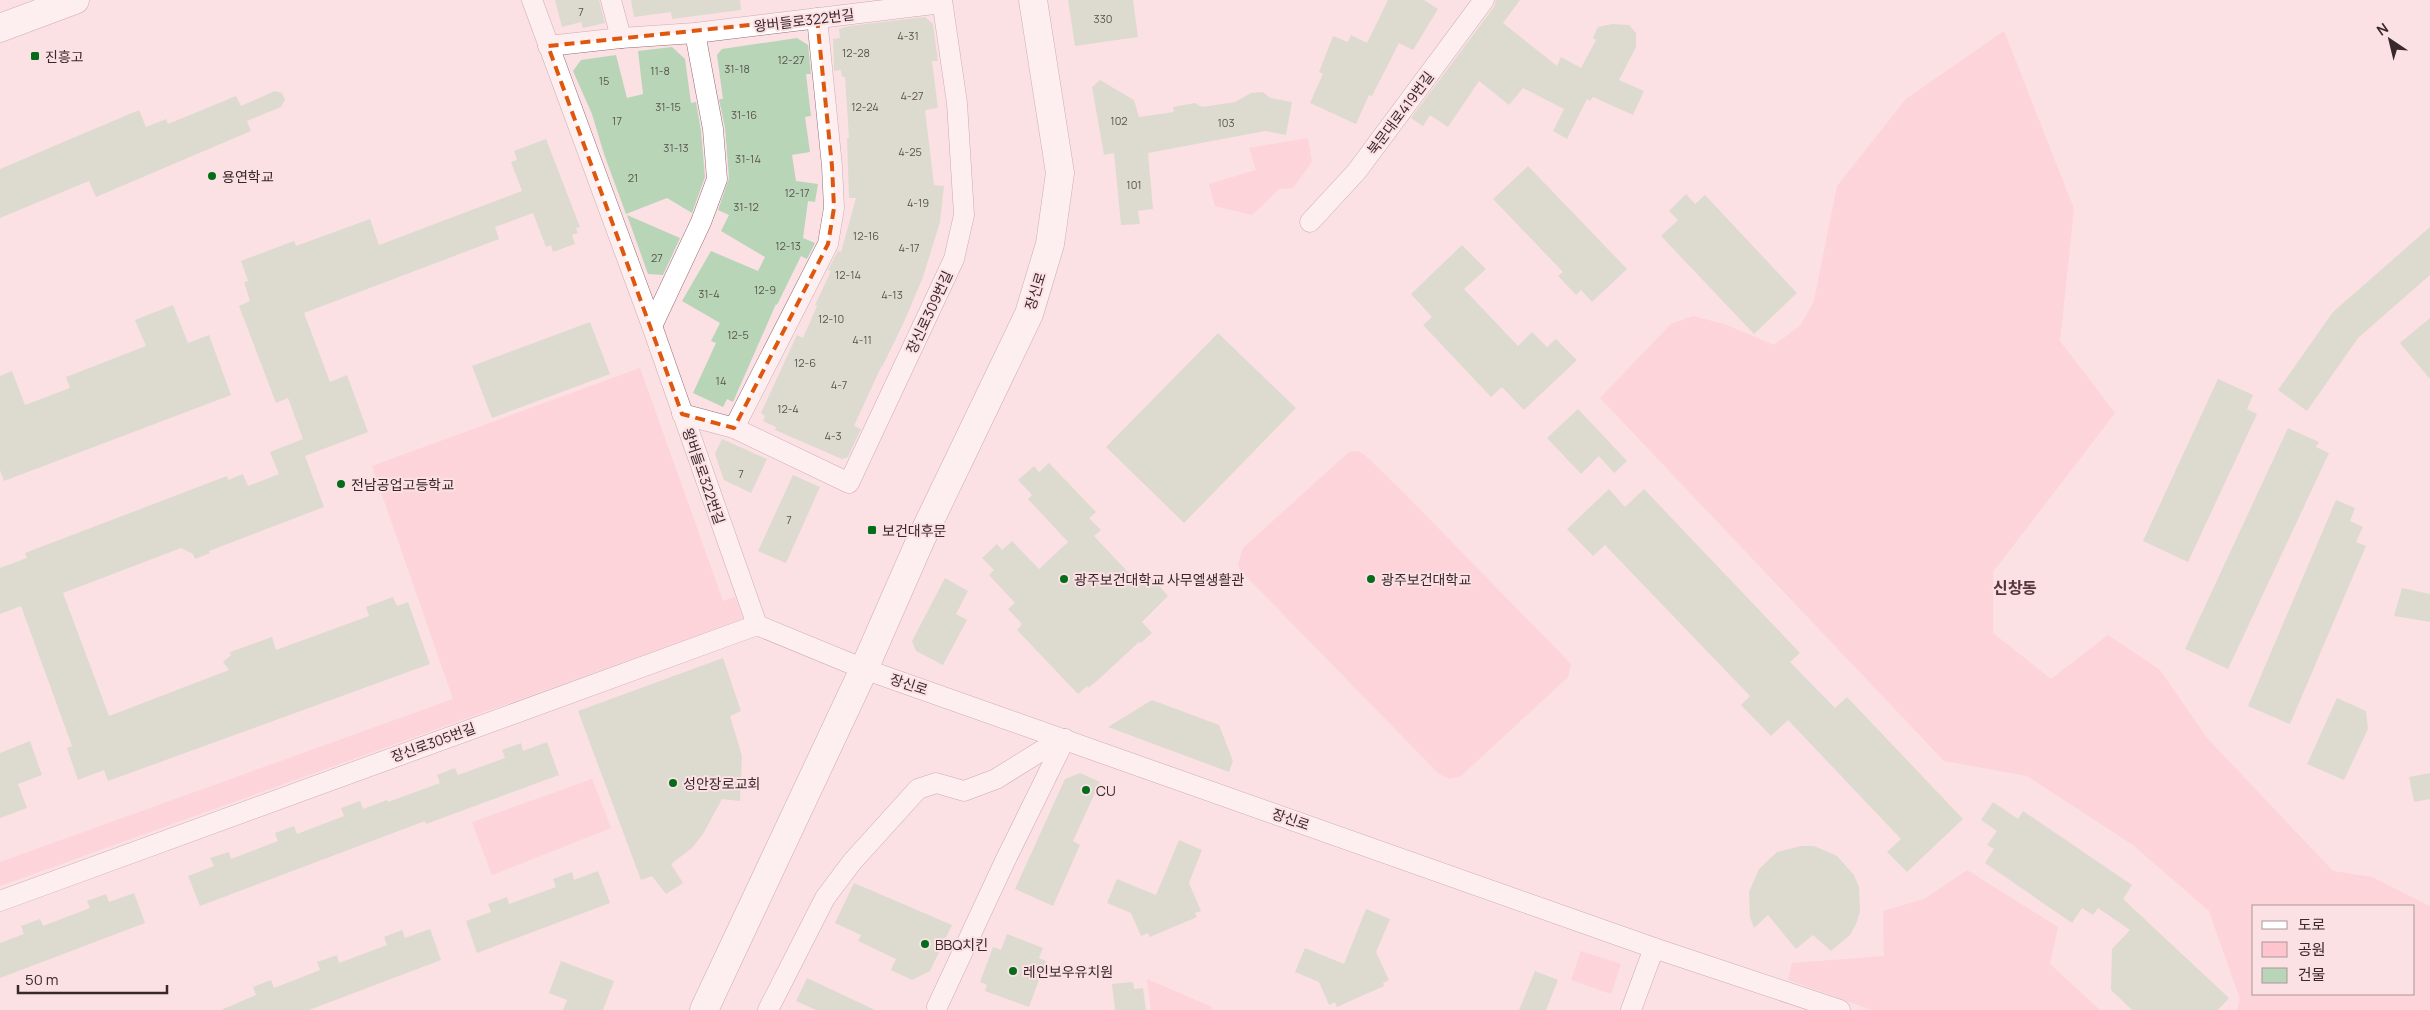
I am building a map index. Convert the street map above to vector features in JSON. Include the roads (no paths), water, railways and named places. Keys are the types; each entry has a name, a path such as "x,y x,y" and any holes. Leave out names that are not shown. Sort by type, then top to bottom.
{"main road":[{"path":"0,28 75,0"},
{"name":"장신로","path":"704,1010 864,669 921,539 1029,314 1050,244 1060,173 1034,0"}],"street":[{"name":"왕버들로322번길","path":"532,0 652,326 756,624"},
{"path":"611,0 621,38"},
{"name":"북문대로419번길","path":"1310,222 1356,171 1484,0"},
{"name":"왕버들로322번길","path":"548,46 621,38 695,33 942,1"},
{"name":"장신로309번길","path":"682,414 734,428 849,483 954,259 964,215 957,103 942,1"},
{"path":"734,428 828,244 834,208 832,166 817,18"},
{"path":"652,326 701,222 717,179 713,129 695,33"},
{"path":"756,624 864,669"},
{"name":"장신로305번길","path":"0,901 756,624"},
{"name":"장신로","path":"864,669 1654,948 1840,1010"},
{"path":"768,1010 825,898 852,862 918,789 936,783 964,791 996,780 1041,751 1066,739"},
{"path":"937,1007 1005,860 1066,739"},
{"path":"1631,1010 1654,948"}],"place":[{"name":"진흥고","path":"35,56"},
{"name":"용연학교","path":"212,176"},
{"name":"전남공업고등학교","path":"341,484"},
{"name":"보건대후문","path":"872,530"},
{"name":"광주보건대학교 사무엘생활관","path":"1064,579"},
{"name":"광주보건대학교","path":"1371,579"},
{"name":"성안장로교회","path":"673,783"},
{"name":"CU","path":"1086,790"},
{"name":"BBQ치킨","path":"925,944"},
{"name":"레인보우유치원","path":"1013,971"}],"district":[{"name":"신창동","path":"2015,588"}]}
